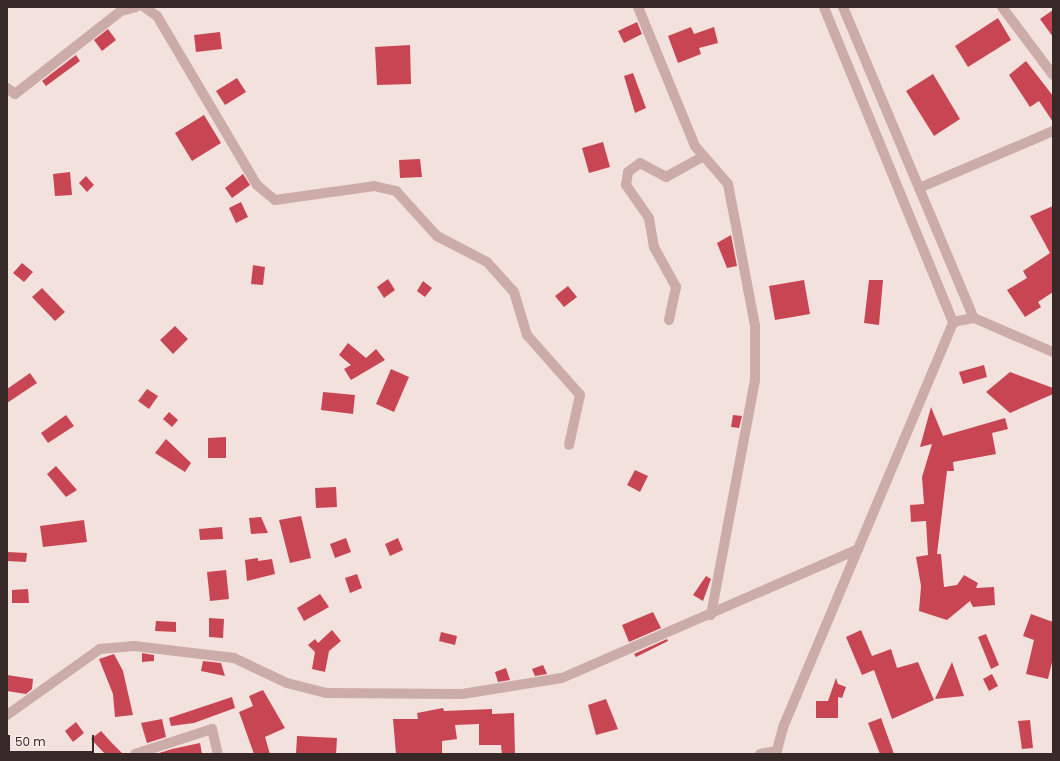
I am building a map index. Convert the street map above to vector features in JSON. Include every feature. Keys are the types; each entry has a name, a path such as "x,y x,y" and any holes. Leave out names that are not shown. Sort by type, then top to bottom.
{"street":[{"path":"7,88 15,94 121,11 136,7"},
{"path":"144,7 157,16 257,185 275,200 374,186 396,191 437,236 487,262 514,292 526,335 580,395 569,445"},
{"path":"638,7 695,146 728,184 754,326 755,380 711,615"},
{"path":"760,754 776,753 784,725 953,322 824,7"},
{"path":"843,7 974,318"},
{"path":"1002,7 1053,75"},
{"path":"919,188 1053,131"},
{"path":"669,320 676,286 654,247 649,218 626,185 628,172 640,163 666,177 704,156"},
{"path":"953,322 974,318 1053,352"},
{"path":"7,715 100,649 134,646 234,658 287,683 326,692 462,694 562,678 711,615 858,549"},
{"path":"135,754 212,729 218,754"}],"building":[{"path":"1053,10 1053,37 1040,19"},
{"path":"998,18 1011,40 968,67 955,46"},
{"path":"637,22 642,34 624,43 618,31"},
{"path":"691,27 694,34 714,27 718,43 699,48 701,54 678,63 668,36"},
{"path":"108,29 116,40 102,51 94,40"},
{"path":"220,32 222,49 196,52 194,35"},
{"path":"410,45 411,84 377,85 375,47"},
{"path":"76,55 80,61 46,86 42,81"},
{"path":"1026,61 1053,96 1053,122 1039,101 1030,107 1009,75"},
{"path":"633,73 646,108 635,113 624,76"},
{"path":"933,74 960,119 934,136 906,91"},
{"path":"237,78 246,92 225,105 216,91"},
{"path":"204,115 221,143 192,161 175,133"},
{"path":"603,142 610,167 589,173 582,148"},
{"path":"420,159 422,177 400,178 399,160"},
{"path":"70,172 72,195 55,196 53,174"},
{"path":"243,174 250,185 232,198 225,188"},
{"path":"86,176 94,185 87,192 79,183"},
{"path":"241,202 248,217 236,223 229,208"},
{"path":"1053,206 1053,292 1038,302 1041,307 1025,317 1007,290 1027,278 1023,271 1050,253 1030,216"},
{"path":"731,235 737,266 727,268 717,243"},
{"path":"22,263 33,272 24,282 13,273"},
{"path":"253,265 265,267 263,285 251,284"},
{"path":"388,279 395,290 384,298 377,287"},
{"path":"804,280 810,314 775,320 769,286"},
{"path":"869,280 883,280 879,325 864,323"},
{"path":"423,281 432,288 425,297 417,291"},
{"path":"568,286 577,297 564,307 555,296"},
{"path":"42,288 65,312 55,321 32,297"},
{"path":"175,326 188,339 173,354 160,340"},
{"path":"348,343 366,358 376,349 385,360 351,380 344,369 351,365 339,355"},
{"path":"984,365 987,377 963,384 959,372"},
{"path":"391,369 409,377 394,412 376,404"},
{"path":"1010,372 1053,388 1053,394 1010,413 986,392"},
{"path":"30,373 37,383 7,403 7,389"},
{"path":"147,389 158,396 149,409 138,401"},
{"path":"323,392 355,395 353,414 321,410"},
{"path":"931,407 943,436 1005,418 1008,429 992,433 996,454 953,462 954,471 947,471 937,554 941,554 944,587 957,585 964,575 978,583 976,588 994,587 995,605 973,607 970,601 947,620 919,611 921,586 916,557 928,555 926,521 911,522 910,505 924,504 922,477 932,444 920,447"},
{"path":"169,412 178,420 172,427 163,419"},
{"path":"66,415 74,426 48,443 41,433"},
{"path":"733,415 742,416 739,428 731,427"},
{"path":"226,437 226,458 208,458 208,438"},
{"path":"166,439 191,463 185,472 155,453"},
{"path":"56,466 77,490 66,497 47,474"},
{"path":"635,470 648,476 640,492 627,485"},
{"path":"336,487 337,507 316,508 315,488"},
{"path":"301,516 311,558 290,563 279,520"},
{"path":"261,517 268,533 251,534 249,518"},
{"path":"84,520 87,542 43,547 40,526"},
{"path":"222,527 223,539 200,540 199,529"},
{"path":"346,538 351,552 335,558 330,544"},
{"path":"398,538 403,550 390,556 385,544"},
{"path":"7,552 27,553 26,562 7,561"},
{"path":"258,558 258,561 272,559 275,574 247,581 245,560"},
{"path":"226,570 229,599 210,601 207,572"},
{"path":"357,574 362,588 350,593 345,578"},
{"path":"706,576 711,579 703,601 693,595"},
{"path":"28,589 29,603 12,603 12,590"},
{"path":"320,594 329,607 304,621 297,608"},
{"path":"653,612 661,628 629,642 622,625"},
{"path":"1031,614 1053,622 1053,658 1048,679 1026,674 1034,640 1023,636"},
{"path":"209,618 224,619 223,638 209,637"},
{"path":"156,621 176,622 176,632 155,631"},
{"path":"332,630 341,641 329,651 325,672 312,669 315,652 308,645 315,639 318,643"},
{"path":"861,630 872,656 891,649 897,668 918,662 934,700 892,719 874,670 862,675 846,637"},
{"path":"441,632 457,636 455,645 439,641"},
{"path":"986,634 999,665 991,669 978,637"},
{"path":"667,639 668,641 636,657 634,654"},
{"path":"142,653 154,655 154,661 142,662"},
{"path":"114,654 123,671 133,715 115,717 113,694 99,659"},
{"path":"203,661 221,663 225,676 201,671"},
{"path":"952,662 964,696 935,699"},
{"path":"543,665 547,674 535,676 532,669"},
{"path":"506,668 510,680 498,682 495,672"},
{"path":"992,674 998,686 989,691 983,679"},
{"path":"7,675 33,679 32,689 26,694 7,691"},
{"path":"836,678 838,684 846,687 842,698 838,697 838,718 816,718 816,701 828,701"},
{"path":"263,690 285,728 265,737 270,754 254,754 239,712 253,706 249,696"},
{"path":"232,697 235,708 194,723 171,726 169,718"},
{"path":"606,699 618,729 596,735 588,705"},
{"path":"443,708 444,711 492,709 492,714 514,713 515,754 502,754 501,745 479,745 479,724 455,725 457,739 442,741 442,754 396,754 393,719 418,719 417,713"},
{"path":"881,718 894,754 880,754 868,723"},
{"path":"162,719 166,737 147,743 141,723"},
{"path":"1030,720 1033,748 1022,749 1018,721"},
{"path":"76,722 84,733 73,742 65,731"},
{"path":"101,731 123,754 105,754 91,739"},
{"path":"297,736 337,738 336,754 296,754"},
{"path":"200,743 202,754 156,754 172,749"}]}
